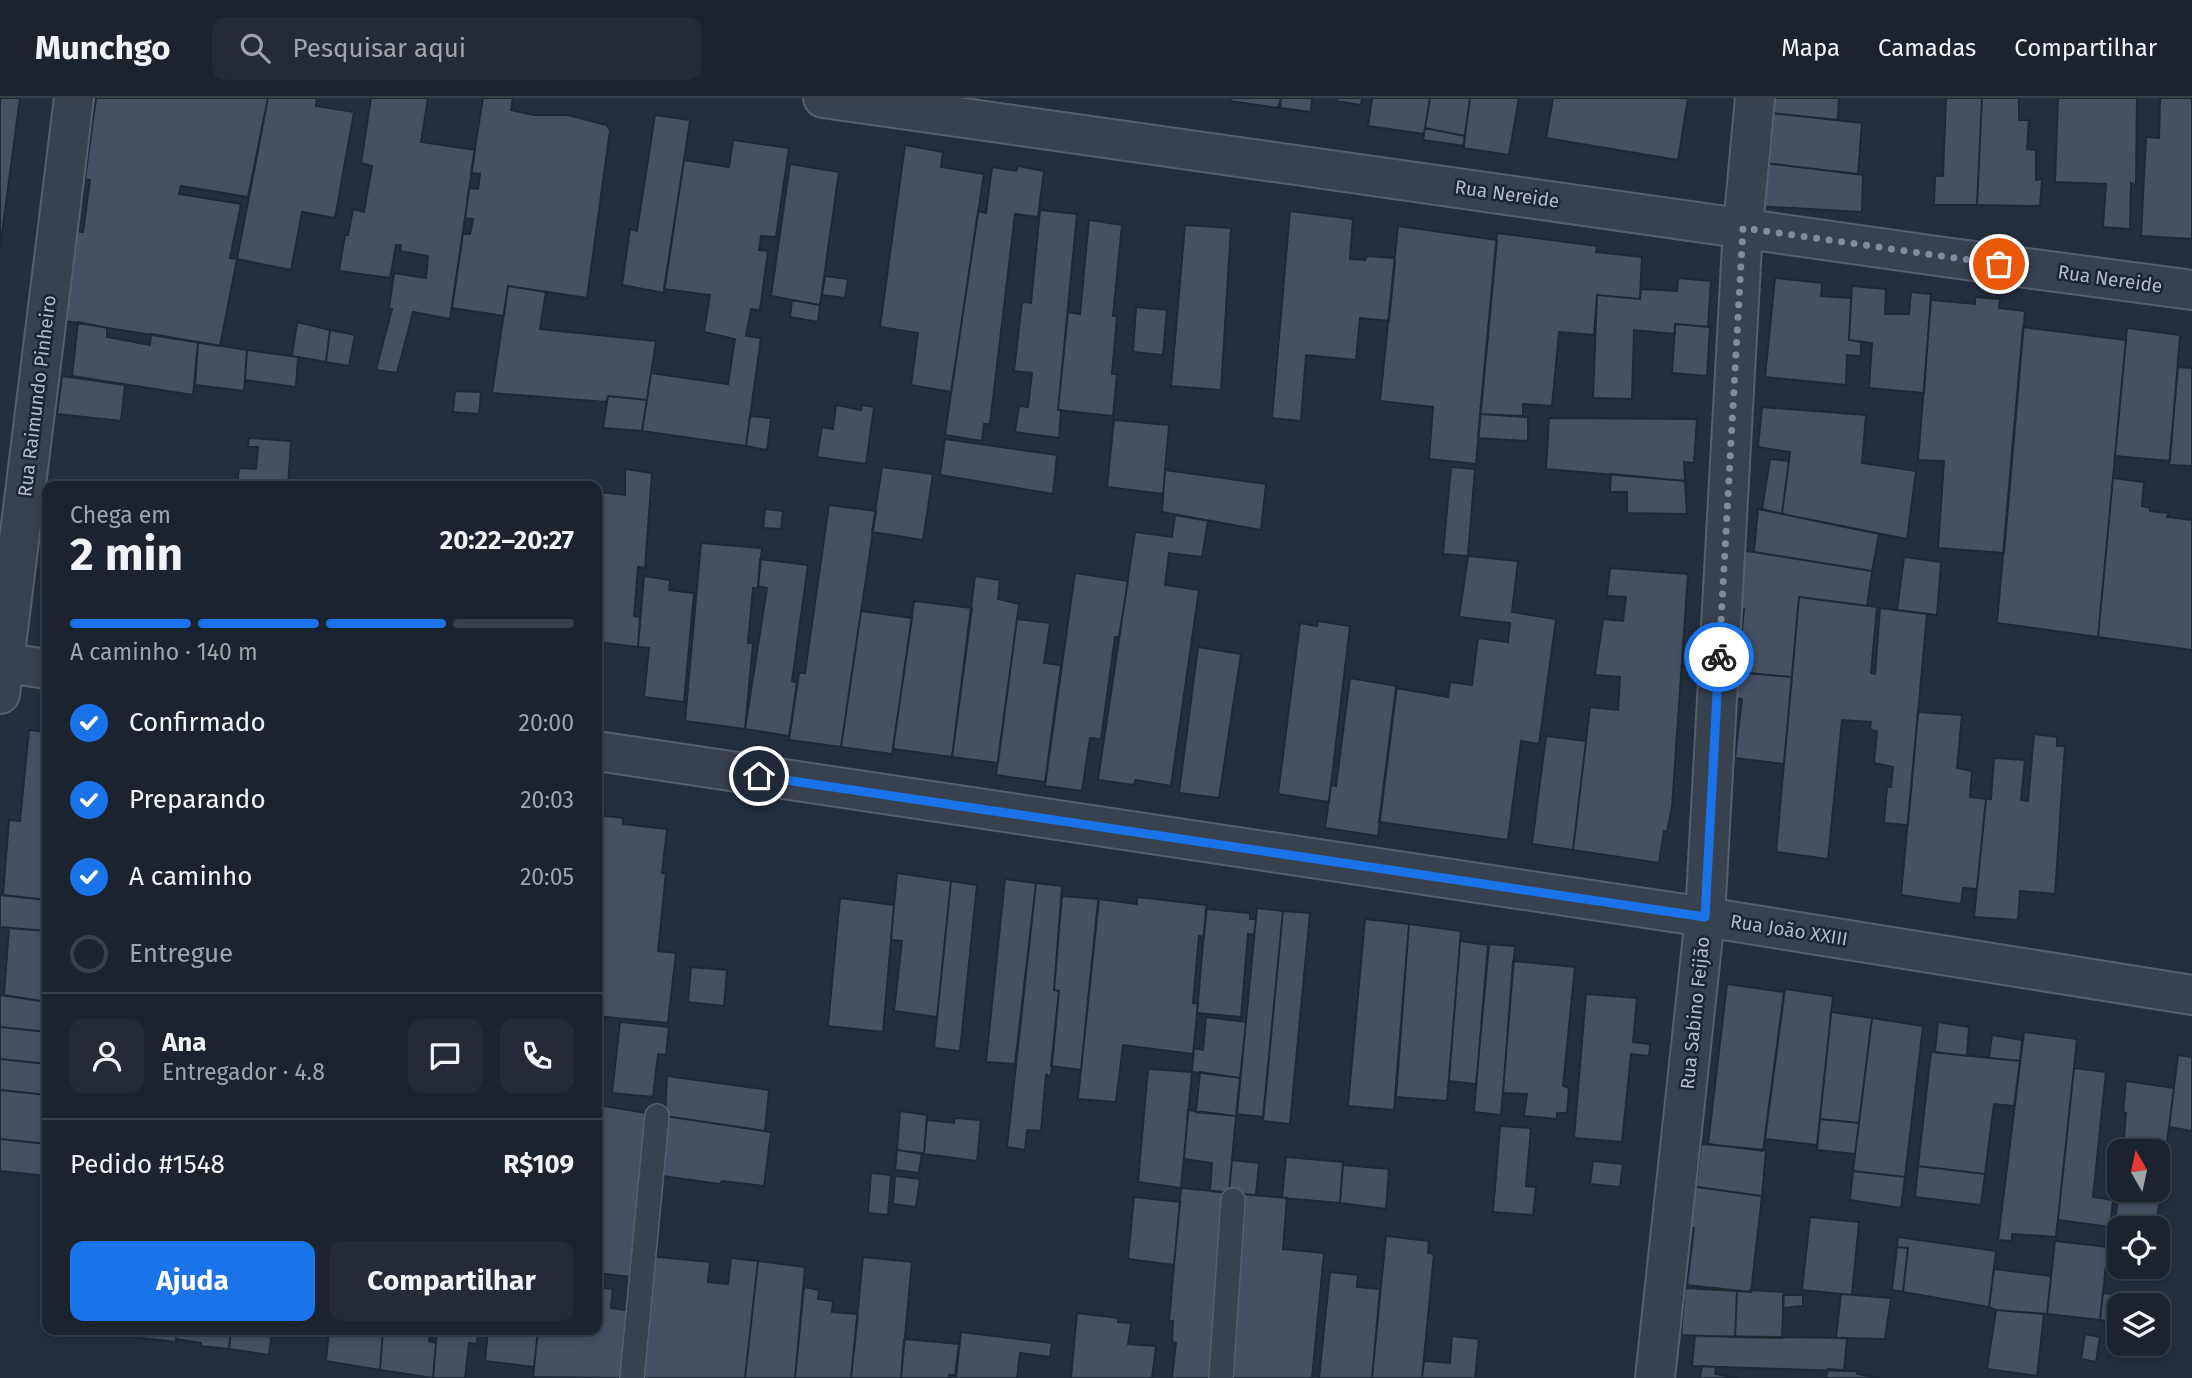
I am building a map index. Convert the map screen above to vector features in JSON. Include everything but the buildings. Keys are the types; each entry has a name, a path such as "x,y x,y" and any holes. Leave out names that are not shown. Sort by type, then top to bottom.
{"street":[{"name":"Rua Raimundo Pinheiro","path":"1,673 74,98"},
{"name":"Rua Nereide","path":"822,98 2192,289"},
{"name":"Rua Sabino Feijão","path":"1656,1378 1705,917 1743,228 1755,98"},
{"path":"1,673 42,669"},
{"name":"Rua João XXIII","path":"602,752 1705,917 2192,995"}],"lane":[{"path":"632,1378 657,1116"},
{"path":"1221,1378 1233,1200"}],"way so far":[{"path":"1719,657 1743,228 1999,264"}],"route":[{"path":"759,776 1705,917 1719,657"}]}
